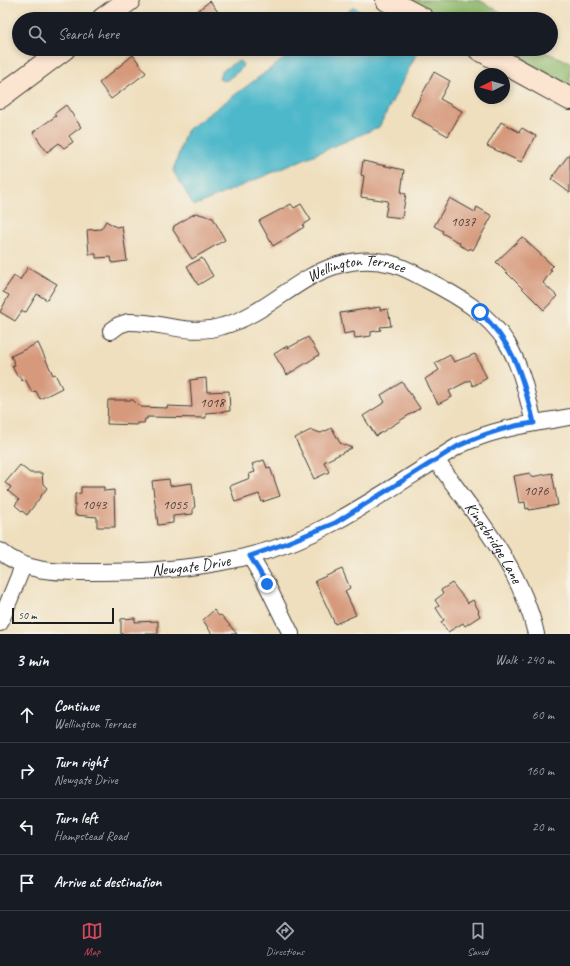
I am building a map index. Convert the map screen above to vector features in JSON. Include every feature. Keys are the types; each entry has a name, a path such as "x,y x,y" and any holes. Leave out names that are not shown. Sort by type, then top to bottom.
{"street":[{"path":"113,12 129,0"},
{"path":"387,0 410,12"},
{"path":"0,97 10,82 53,56"},
{"path":"492,56 570,99"},
{"name":"Wellington Terrace","path":"111,331 119,325 128,322 194,330 224,326 242,319 319,273 337,265 356,261 372,260 391,264 460,297 480,312 494,326 516,361 523,380 534,423"},
{"name":"Newgate Drive","path":"0,551 9,559 23,566 39,571 55,572 142,572 210,565 250,556 335,523 476,437 501,429 570,417"},
{"name":"Kingsbridge Lane","path":"436,460 506,558 521,586 532,615 536,634"},
{"path":"250,556 270,590 291,634"},
{"path":"0,623 23,566"}],"green space":[{"path":"402,0 479,0 500,12 424,12"},
{"path":"507,56 555,56 570,62 570,90"}],"water":[{"path":"354,7 362,12 347,12"},
{"path":"288,56 415,56 379,127 194,206 173,171 186,131"},
{"path":"240,61 243,65 240,70 227,80 222,81 219,78 221,72 234,63"}],"building":[{"path":"210,1 218,12 196,12"},
{"path":"132,56 134,56 146,73 111,99 99,83"},
{"path":"434,72 450,81 440,99 462,111 448,136 411,115"},
{"path":"66,105 81,127 69,136 73,142 64,148 59,143 47,152 33,132 56,116 54,114"},
{"path":"501,122 519,132 522,128 536,136 521,162 487,146"},
{"path":"570,153 570,193 551,179"},
{"path":"363,161 404,170 401,193 406,194 402,218 385,216 388,201 361,197 364,176 361,175"},
{"path":"450,198 475,212 477,207 492,216 473,250 470,248 469,250 459,245 460,243 442,233 443,231 434,226"},
{"path":"291,204 294,208 301,204 311,220 303,225 304,227 273,246 259,221"},
{"path":"196,213 213,218 225,240 192,259 173,230 174,226"},
{"path":"106,221 116,227 122,226 127,261 112,263 111,257 96,258 96,254 89,254 87,230 101,229"},
{"path":"522,237 553,266 543,283 557,296 544,310 496,262"},
{"path":"202,258 213,276 198,285 187,266"},
{"path":"28,267 57,284 47,300 37,294 26,312 22,311 15,321 0,312 9,295 3,292 14,276 20,280"},
{"path":"380,307 380,310 388,309 391,326 380,327 381,330 371,332 371,336 355,338 354,332 344,334 340,313"},
{"path":"308,337 319,355 287,375 274,354 287,346 288,348"},
{"path":"38,343 53,375 55,374 62,388 40,399 36,391 32,392 25,379 22,381 19,376 17,376 12,366 15,365 11,356"},
{"path":"475,354 487,378 473,386 470,380 449,391 452,397 438,404 425,379 439,370 435,363 450,355 454,362"},
{"path":"206,378 207,392 229,391 230,411 206,413 206,418 147,417 144,423 137,423 137,425 107,424 108,400 133,400 140,407 192,407 190,380"},
{"path":"402,382 420,408 376,436 363,416 385,402 381,395"},
{"path":"332,428 340,443 352,448 324,462 329,472 314,479 295,438 311,430 321,433"},
{"path":"264,460 267,468 270,467 280,496 262,502 259,494 235,502 230,486 250,478 249,474 255,472 252,464"},
{"path":"20,465 30,473 42,473 43,484 47,488 27,515 15,505 19,500 8,491 11,487 5,483"},
{"path":"530,473 531,477 552,473 558,505 529,510 529,508 526,509 525,502 519,503 514,476"},
{"path":"169,479 170,486 192,483 195,508 193,508 193,514 173,516 173,523 158,525 152,481"},
{"path":"81,487 104,487 104,491 114,490 115,527 97,527 97,517 75,515 75,494 81,493"},
{"path":"342,569 350,588 345,591 356,615 335,624 315,581"},
{"path":"452,583 468,603 473,600 480,616 465,626 463,623 448,632 441,622 444,620 436,608 439,606 435,600 443,594 441,590"},
{"path":"214,610 219,616 221,615 237,634 212,634 203,620"},
{"path":"135,618 135,622 158,621 158,634 121,634 121,619"}],"route":[{"path":"267,584 250,556 335,523 458,446 476,437 501,429 534,423 523,380 516,361 494,326 480,312"}]}
